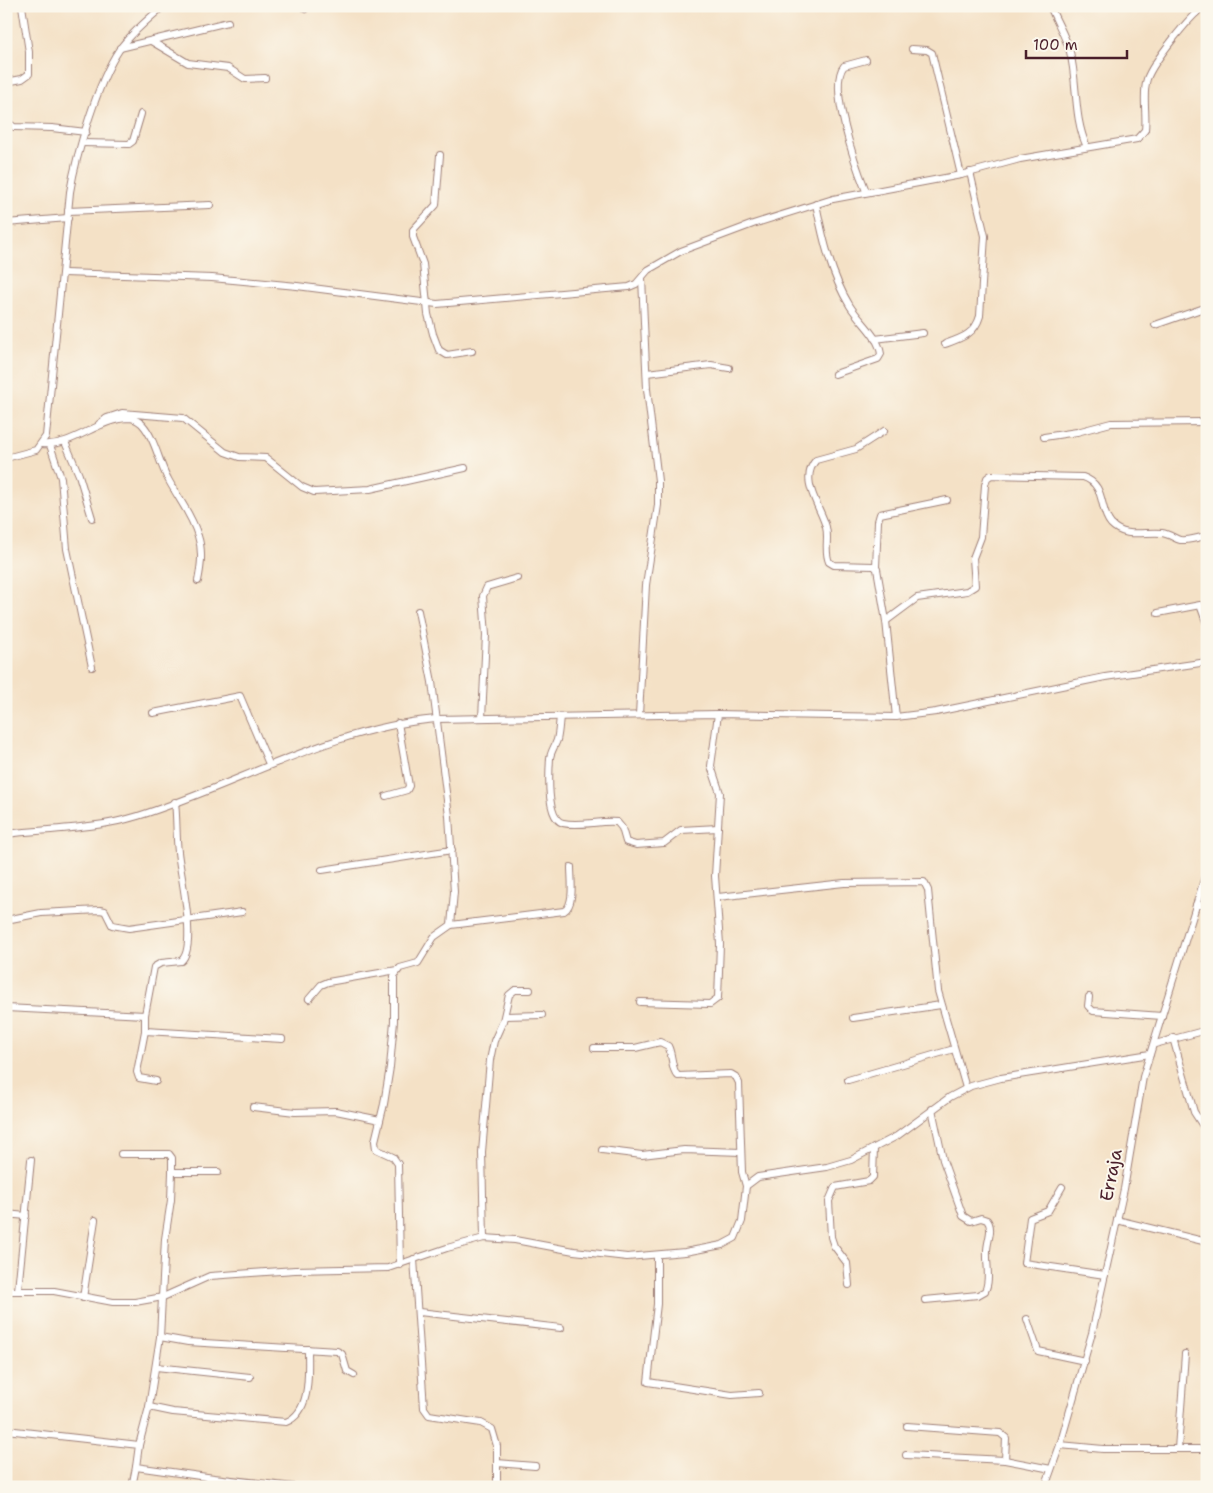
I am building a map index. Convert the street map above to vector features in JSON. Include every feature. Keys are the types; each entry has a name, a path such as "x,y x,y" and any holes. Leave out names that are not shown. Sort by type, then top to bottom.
{"street":[{"path":"6,82 22,79 29,74 29,52 22,6"},
{"path":"6,458 36,450 42,444 48,427 72,180 82,143 99,94 120,48 163,6"},
{"path":"1050,6 1070,53 1079,119 1087,147"},
{"path":"1191,6 1196,13"},
{"path":"64,272 212,278 297,286 427,304 450,304 630,288 648,270 661,261 682,251 753,224 816,204 866,191 961,175 1001,163 1129,141 1144,133 1147,80 1196,13 1204,6"},
{"path":"120,48 228,22"},
{"path":"151,41 188,63 228,68 245,78 265,78"},
{"path":"912,49 927,50 932,53 961,175"},
{"path":"866,60 844,66 840,74 840,82 843,116 854,160 866,191"},
{"path":"6,92 6,98"},
{"path":"6,111 7,122 11,126 86,132"},
{"path":"82,143 129,144 133,141 141,114"},
{"path":"440,155 436,205 413,230 415,248 422,264 433,334 442,354 472,351"},
{"path":"945,344 970,334 978,324 980,316 985,236 970,172"},
{"path":"816,204 825,248 845,296 875,339 881,354 878,359 835,374"},
{"path":"6,223 68,215 210,205"},
{"path":"639,716 646,585 658,505 647,373 642,278"},
{"path":"1155,325 1207,307"},
{"path":"875,339 922,333"},
{"path":"647,373 712,365 729,368"},
{"path":"42,444 50,445 65,442 108,418 122,413 183,418 225,452 239,457 266,458 302,486 314,492 370,489 465,468"},
{"path":"100,424 129,418 143,425 168,480 188,512 199,536 201,563 198,581"},
{"path":"1044,437 1076,432 1111,423 1207,422"},
{"path":"876,567 834,565 829,562 826,525 811,492 810,472 816,460 856,449 884,431"},
{"path":"65,442 80,475 92,518"},
{"path":"50,445 61,478 69,556 92,667"},
{"path":"886,621 920,596 968,590 975,586 973,558 981,537 984,486 987,478 991,475 1083,477 1091,480 1100,491 1108,519 1121,531 1142,534 1161,533 1182,540 1207,536"},
{"path":"896,717 886,621 876,567 878,521 880,514 947,500"},
{"path":"482,718 486,634 483,596 487,587 517,578"},
{"path":"1158,613 1200,605 1207,624"},
{"path":"418,611 429,659 452,850 454,892 452,925"},
{"path":"6,834 109,823 140,815 269,764 349,735 398,723 436,719 718,714 896,717 936,712 1123,673 1207,662"},
{"path":"153,714 240,696 269,764"},
{"path":"640,1002 710,1004 718,998 718,897 715,876 719,789 710,766 718,714"},
{"path":"560,717 558,733 550,758 549,778 554,815 561,823 617,822 622,828 626,842 636,846 664,843 686,829 718,828"},
{"path":"386,796 407,790 410,786 398,723"},
{"path":"156,1081 139,1078 136,1072 145,1031 145,1015 154,967 185,958 187,901 178,850 175,802"},
{"path":"322,870 452,850"},
{"path":"309,999 321,985 328,982 397,970 418,963 434,937 452,925 568,909 570,903 571,867"},
{"name":"Erraja","path":"1045,1487 1060,1445 1084,1361 1105,1275 1142,1084 1207,870"},
{"path":"718,897 844,883 924,882 927,887 934,959 941,1005 966,1088"},
{"path":"1196,906 1207,905"},
{"path":"6,920 48,912 100,910 104,911 112,925 120,928 150,926 242,912"},
{"path":"397,970 394,976 394,1021 390,1066 374,1141 376,1149 393,1157 398,1164 400,1265"},
{"path":"484,1238 482,1152 490,1060 494,1041 505,1016 511,991 530,990"},
{"path":"1089,997 1088,1006 1093,1010 1162,1016"},
{"path":"853,1018 941,1005"},
{"path":"6,1008 145,1015"},
{"path":"505,1016 542,1015"},
{"path":"1155,1044 1207,1030"},
{"path":"145,1031 282,1039"},
{"path":"1173,1038 1194,1112 1207,1132"},
{"path":"6,1291 54,1291 83,1298 113,1302 135,1302 163,1297 210,1276 296,1270 388,1268 484,1238 516,1240 574,1251 627,1258 657,1256 722,1245 735,1238 742,1221 746,1186 742,1172 738,1083 736,1076 731,1074 678,1076 675,1073 673,1058 668,1046 660,1042 635,1048 594,1048"},
{"path":"848,1080 954,1048"},
{"path":"746,1186 758,1177 839,1165 897,1136 966,1088 1001,1078 1150,1054"},
{"path":"253,1107 295,1112 336,1111 380,1120"},
{"path":"925,1300 978,1295 985,1291 988,1281 986,1250 990,1228 987,1220 971,1221 963,1216 943,1160 932,1110"},
{"path":"849,1285 848,1263 834,1246 831,1237 830,1196 833,1190 839,1186 871,1179 874,1173 874,1148"},
{"path":"602,1150 642,1155 684,1150 741,1152"},
{"path":"121,1154 169,1154 172,1158 160,1337 149,1407 139,1445 132,1487"},
{"path":"18,1290 31,1160"},
{"path":"172,1172 218,1172"},
{"path":"1062,1188 1048,1211 1034,1214 1030,1218 1024,1263 1105,1275"},
{"path":"6,1214 26,1216"},
{"path":"83,1298 96,1220"},
{"path":"1117,1220 1207,1242"},
{"path":"657,1256 657,1304 648,1382 732,1395 759,1393"},
{"path":"414,1260 426,1412 435,1417 481,1423 492,1429 496,1438 497,1487"},
{"path":"419,1312 562,1328"},
{"path":"1027,1319 1038,1351 1084,1361"},
{"path":"160,1337 188,1342 340,1352 347,1371 354,1375"},
{"path":"149,1407 173,1412 286,1422 295,1416 304,1400 308,1379 308,1349"},
{"path":"1178,1449 1186,1354"},
{"path":"156,1367 250,1377"},
{"path":"907,1426 1000,1433 1006,1438 1006,1460"},
{"path":"6,1430 139,1445"},
{"path":"1060,1445 1103,1449 1207,1449"},
{"path":"906,1455 1006,1460 1051,1468"},
{"path":"497,1463 536,1466"},
{"path":"136,1467 294,1487"}]}
